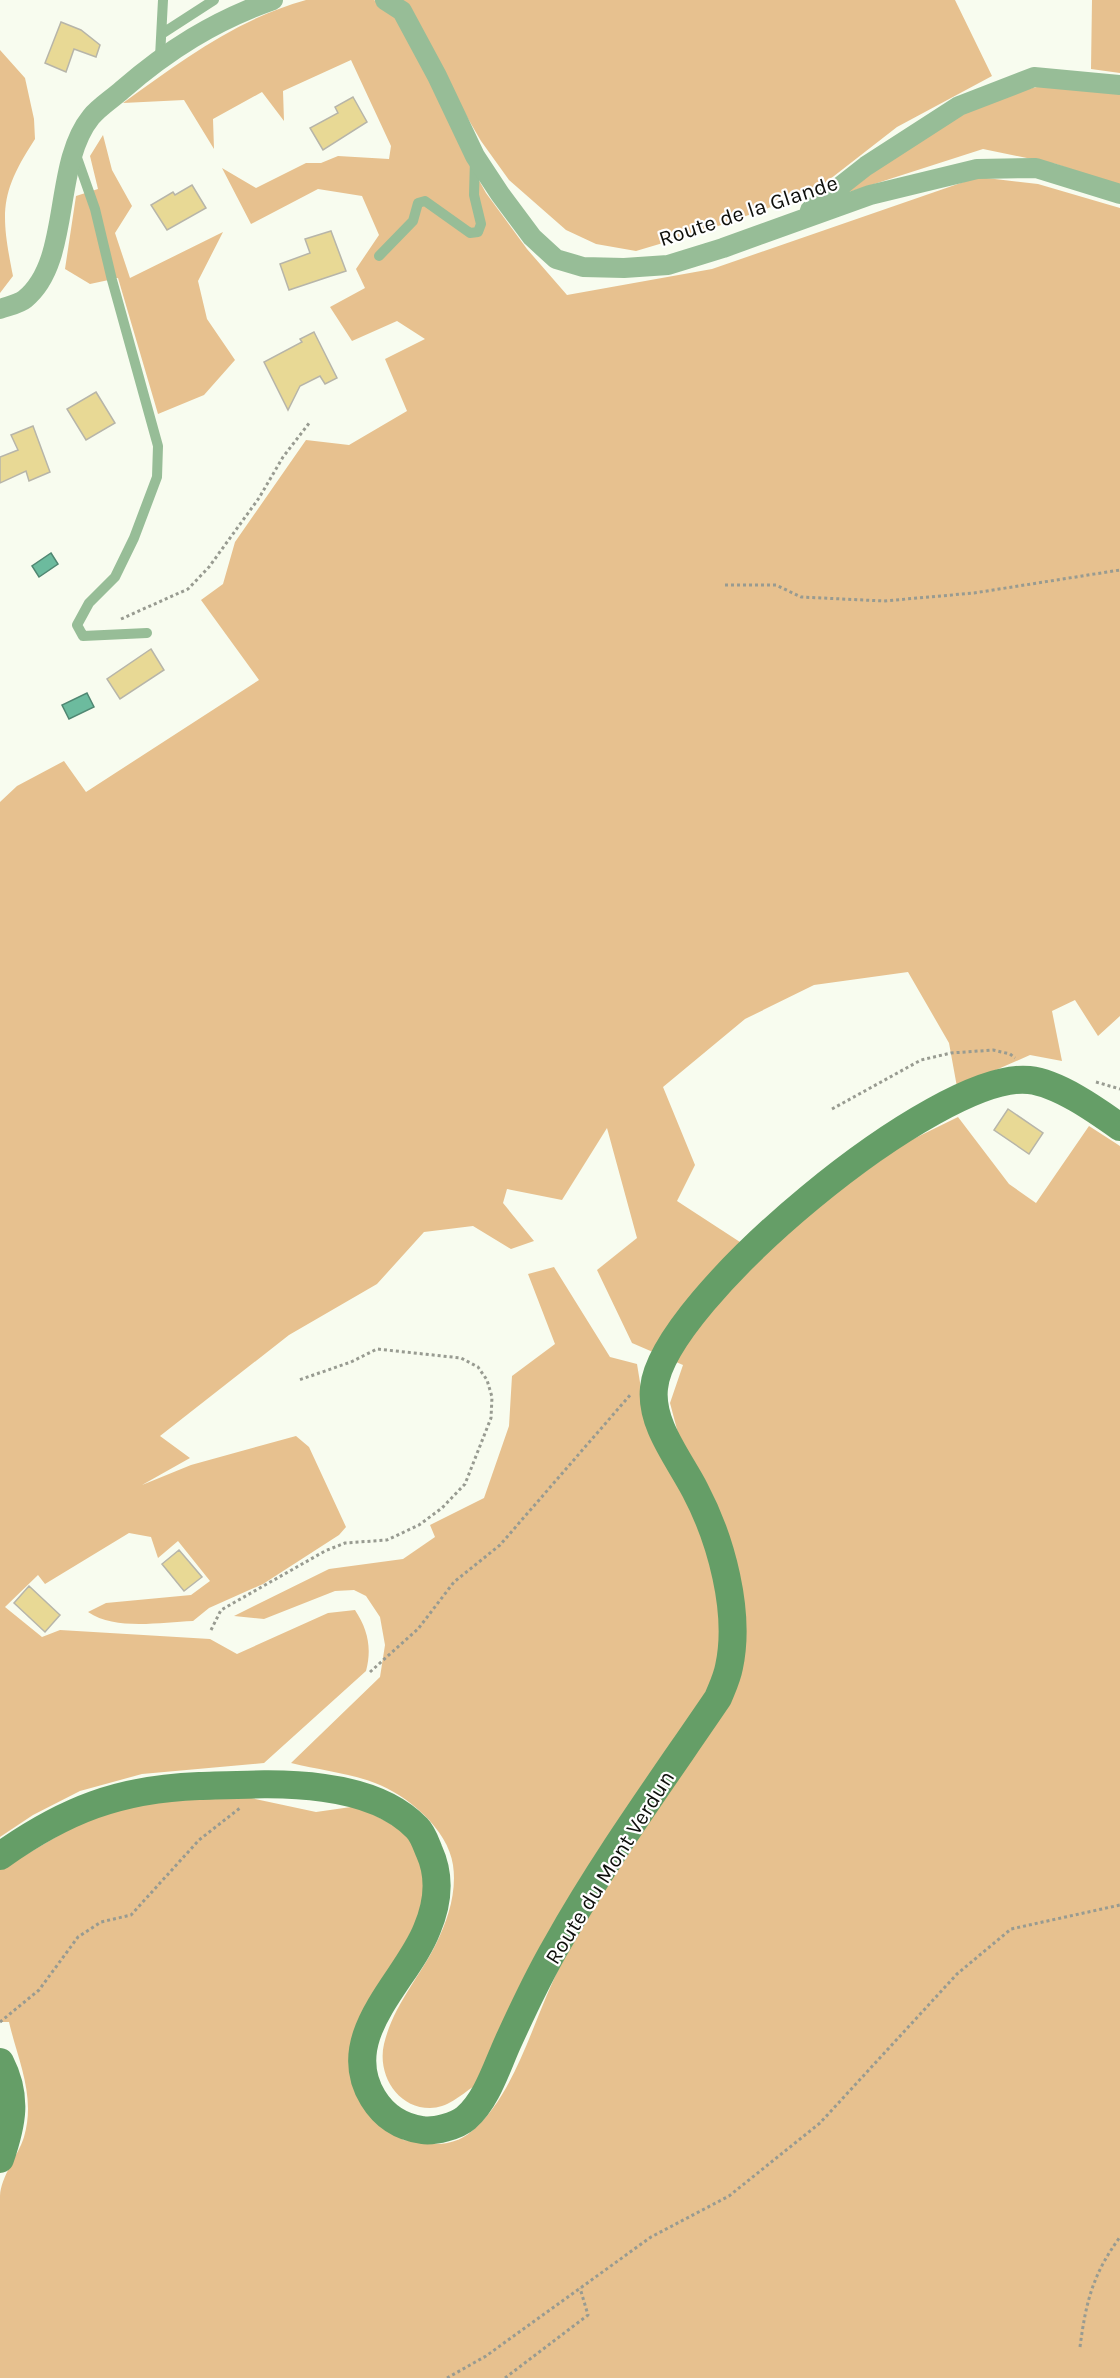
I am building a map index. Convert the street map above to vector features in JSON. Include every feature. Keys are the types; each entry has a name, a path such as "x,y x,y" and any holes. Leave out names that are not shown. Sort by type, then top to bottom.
{"street":[{"path":"0,309 24,300 39,285 48,267 74,152 91,117 160,57 221,21 273,0"},
{"name":"Route de la Glande","path":"385,0 402,10 475,156 532,237 556,259 583,267 624,268 668,265 723,248 880,192 977,169 1036,168 1120,194"},
{"path":"799,219 866,166 959,106 1034,77 1120,85"},
{"name":"Route du Mont Verdun","path":"0,1856 59,1818 122,1795 161,1788 262,1784 360,1794 394,1809 419,1830 435,1864 437,1900 426,1933 381,2002 363,2044 366,2081 379,2107 394,2122 424,2131 447,2126 466,2118 483,2096 556,1946 718,1698 729,1667 732,1611 716,1539 696,1492 668,1442 653,1405 654,1386 660,1360 675,1334 742,1261 810,1197 860,1157 912,1122 968,1093 1007,1082 1029,1080 1063,1092 1120,1127"},
{"path":"0,2062 10,2081 12,2125 0,2159"}],"lane":[{"path":"160,57 163,0"},
{"path":"163,33 214,0"},
{"path":"74,152 95,209 111,280 158,446 157,477 148,505 115,576 81,614 77,626 83,636 147,633"},
{"path":"379,256 413,221 418,203 425,201 470,232 478,232 481,224 474,195 475,156"}],"path":[{"path":"83,636 188,590 259,498 283,457 310,422"},
{"path":"725,585 776,585 801,597 884,601 974,593 1120,570"},
{"path":"832,1109 921,1060 951,1053 993,1050 1010,1054 1021,1064 1029,1080"},
{"path":"211,1630 221,1610 325,1551 345,1543 387,1540 419,1525 442,1509 465,1484 491,1418 492,1397 487,1380 478,1367 461,1358 377,1349 351,1362 299,1380"},
{"path":"370,1672 418,1629 454,1582 500,1545 638,1386"},
{"path":"0,2022 39,1990 78,1937 101,1922 131,1915 199,1840 227,1820 262,1784"},
{"path":"447,2378 486,2356 651,2237 729,2196 820,2122 957,1974 1011,1929 1120,1905"},
{"path":"1080,2347 1085,2312 1101,2263 1120,2236"},
{"path":"505,2378 588,2315 580,2288"}],"shaded area":[{"path":"306,0 374,0 398,14 462,150 486,193 527,249 567,295 712,269 978,177 1038,184 1120,208 1120,1016 1098,1036 1075,1000 1052,1011 1062,1061 1030,1055 957,1087 949,1043 908,972 814,985 745,1019 663,1087 695,1165 677,1201 763,1257 813,1209 905,1143 958,1117 1009,1184 1036,1203 1089,1126 1120,1146 1120,2378 0,2378 0,2196 3,2181 24,2137 28,2107 24,2079 9,2022 0,2022 0,1870 95,1814 159,1799 237,1795 316,1812 358,1806 411,1835 425,1870 426,1894 416,1922 354,2040 403,2140 439,2144 455,2141 472,2131 488,2115 501,2096 524,2051 563,1961 739,1664 670,1403 683,1365 632,1343 597,1270 637,1238 607,1128 562,1200 507,1189 503,1203 534,1241 511,1249 473,1226 424,1232 377,1284 289,1335 160,1436 190,1458 142,1485 191,1465 296,1436 309,1447 346,1527 339,1535 263,1584 209,1608 193,1621 153,1624 112,1622 88,1612 106,1603 191,1595 210,1581 178,1541 158,1558 151,1537 129,1533 45,1584 38,1575 5,1607 42,1637 60,1630 210,1639 237,1654 328,1613 355,1610 368,1639 369,1655 366,1671 264,1763 142,1774 80,1791 33,1815 0,1837 0,802 17,786 64,761 86,792 259,680 201,600 223,584 235,542 306,440 349,445 407,411 385,359 425,339 397,321 352,341 330,307 365,288 356,269 379,235 362,196 318,189 251,224 222,168 256,188 306,163 321,163 338,156 389,159 391,146 351,60 283,91 284,121 262,92 213,119 214,149 184,100 123,103 188,57 233,30 256,18"},
{"path":"399,0 955,0 992,76 897,127 825,183 796,198 710,229 636,251 596,244 566,230 509,180 481,141"},
{"path":"1092,0 1120,0 1120,73 1091,69"},
{"path":"0,50 25,78 34,119 35,139 23,158 9,189 5,218 13,276 0,293"},
{"path":"1047,85 1120,94 1120,186 1056,164 983,149 840,195 913,144 964,114 1018,92"},
{"path":"103,135 112,170 132,206 115,233 130,278 223,232 198,281 207,319 235,360 204,395 158,414 118,278 90,284 65,269 76,196 98,189 90,156"},
{"path":"51,553 58,564 39,577 32,566"},
{"path":"87,693 94,707 69,719 62,705"},
{"path":"554,1267 610,1357 637,1364 646,1419 689,1497 721,1590 720,1663 707,1698 474,2086 453,2101 430,2108 418,2106 399,2096 387,2077 383,2055 388,2030 394,2017 436,1944 448,1916 454,1885 450,1852 435,1826 412,1805 387,1788 355,1777 291,1763 380,1677 385,1645 380,1617 366,1596 354,1590 335,1591 264,1619 234,1616 329,1569 403,1559 435,1537 430,1525 484,1498 509,1426 512,1376 555,1344 528,1274"}],"building":[{"path":"61,22 81,30 100,45 96,57 74,49 66,72 45,63"},
{"path":"353,97 367,122 323,150 310,128 338,113 335,107"},
{"path":"192,185 206,208 167,230 151,205 173,192 175,195"},
{"path":"331,231 346,271 289,290 280,264 310,253 305,239"},
{"path":"314,332 337,378 325,384 320,376 300,386 288,410 264,362 302,342 300,339"},
{"path":"96,392 115,423 86,440 67,409"},
{"path":"33,426 50,472 29,481 26,471 0,483 0,457 18,450 11,435"},
{"path":"151,649 164,670 120,699 107,679"},
{"path":"1008,1109 1043,1133 1029,1154 994,1130"},
{"path":"179,1550 202,1577 184,1591 162,1564"},
{"path":"29,1586 60,1615 45,1632 14,1603"}]}
